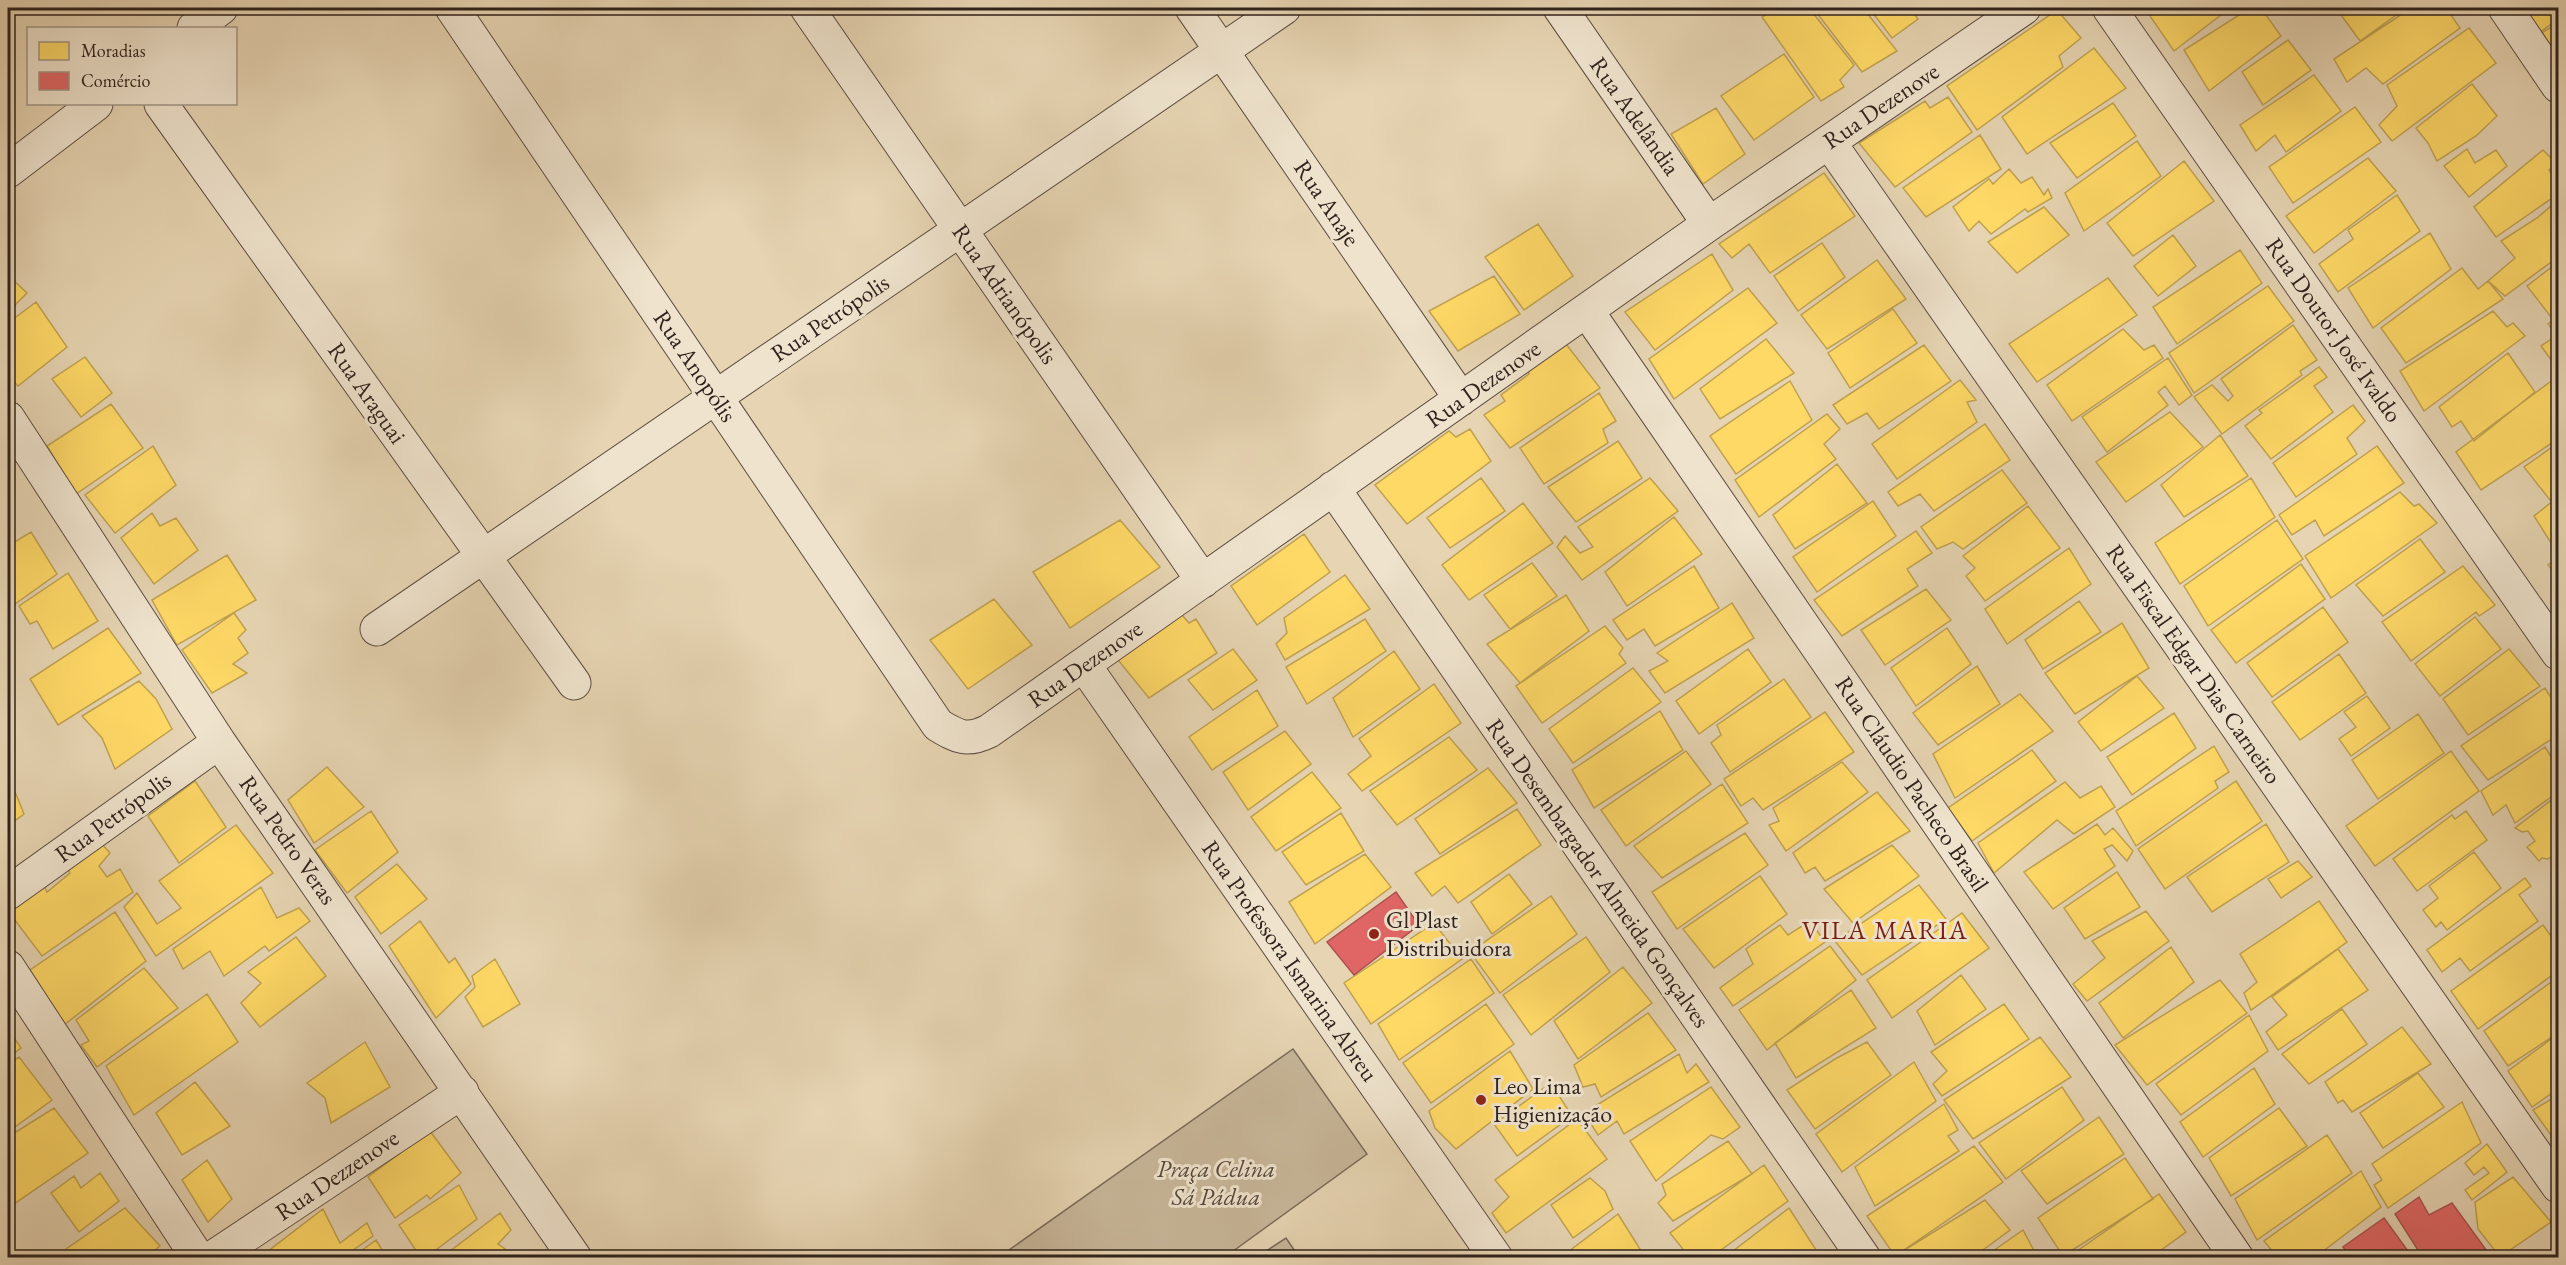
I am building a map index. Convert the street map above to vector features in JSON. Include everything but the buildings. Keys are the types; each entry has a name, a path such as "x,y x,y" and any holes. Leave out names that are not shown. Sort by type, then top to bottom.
{"street":[{"path":"195,27 221,8"},
{"name":"Rua Anopólis","path":"452,8 938,725"},
{"name":"Rua Adrianópolis","path":"807,8 1203,580"},
{"name":"Rua Anaje","path":"1192,8 1461,399"},
{"name":"Rua Petrópolis","path":"377,629 1284,8"},
{"name":"Rua Adelândia","path":"1560,8 1709,224"},
{"name":"Rua Dezenove","path":"938,725 953,734 968,738 976,738 989,731 1709,224 2025,8"},
{"name":"Rua Doutor José Ivaldo","path":"2109,8 2559,652"},
{"path":"2505,8 2559,86"},
{"path":"8,171 95,105"},
{"name":"Rua Araguai","path":"161,105 574,683"},
{"name":"Rua Fiscal Edgar Dias Carneiro","path":"1828,142 2559,1186"},
{"name":"Rua Cláudio Pacheco Brasil","path":"1587,310 2237,1257"},
{"name":"Rua Pedro Veras","path":"8,418 219,742 575,1257"},
{"name":"Rua Desembargador Almeida Gonçalves","path":"1333,488 1864,1257"},
{"name":"Rua Professora Ismarina Abreu","path":"1084,665 1496,1257"},
{"name":"Rua Petrópolis","path":"8,893 219,742"},
{"path":"8,967 198,1257"},
{"name":"Rua Dezzenove","path":"212,1257 462,1092"}],"green space":[{"name":"Praça Celina Sá Pádua","path":"1293,1049 1367,1154 1225,1257 999,1257"},
{"path":"1286,1238 1299,1257 1257,1257"}],"place":[{"name":"Gl Plast Distribuidora","path":"1374,934"},
{"name":"Leo Lima Higienização","path":"1481,1100"}],"district":[{"name":"VILA MARIA","path":"1885,930"}]}
